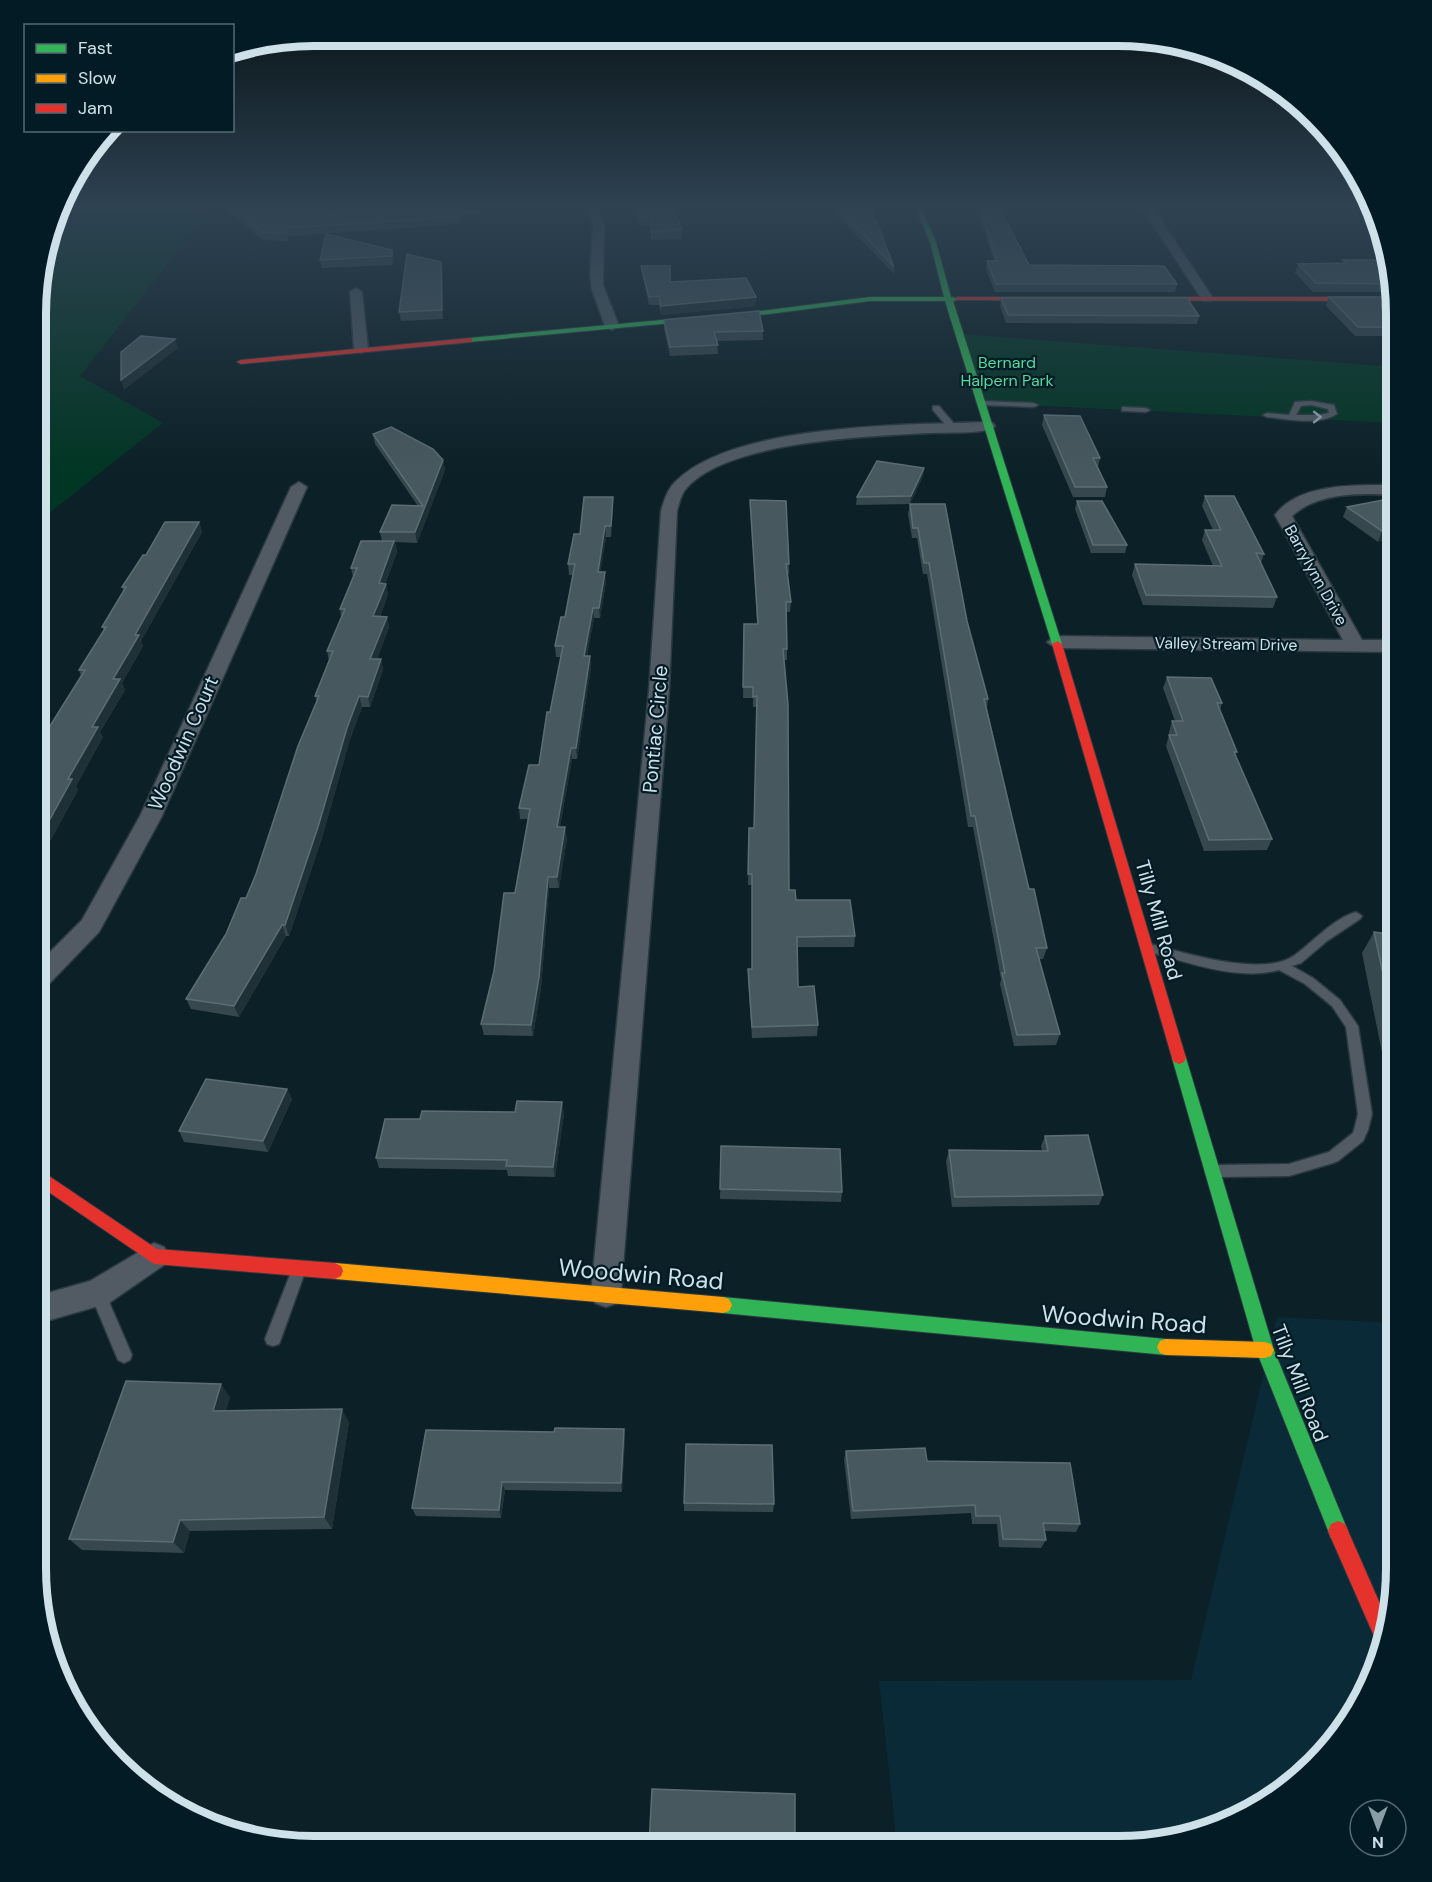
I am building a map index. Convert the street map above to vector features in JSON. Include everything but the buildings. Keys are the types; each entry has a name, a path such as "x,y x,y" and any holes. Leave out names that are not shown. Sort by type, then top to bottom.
{"street":[{"path":"356,293 361,349"},
{"path":"600,293 612,326"},
{"name":"Tilly Mill Road","path":"947,293 983,403 988,426 1056,642 1265,1350 1328,1507 1379,1624"},
{"path":"1204,293 1207,298"},
{"path":"241,362 769,312 870,299 1385,299"},
{"name":"Pontiac Circle","path":"606,1293 659,690 669,511 679,486 703,467 735,453 777,443 830,436 988,426"},
{"name":"Woodwin Court","path":"46,971 91,926 151,816 299,487"},
{"name":"Barrylynn Drive","path":"1355,645 1282,515 1290,506 1322,495 1351,491 1386,490"},
{"name":"Valley Stream Drive","path":"1056,642 1386,646"},
{"name":"Woodwin Road","path":"46,1181 154,1256 606,1293 1152,1347 1265,1350"},
{"path":"46,1307 98,1293 154,1256"}],"lane":[{"path":"983,403 1034,405"},
{"path":"1267,415 1292,416 1328,417 1334,414 1330,407 1311,403 1298,404 1292,416"},
{"path":"936,408 953,428"},
{"path":"1125,409 1146,410"},
{"path":"1146,947 1220,966 1266,969 1297,960 1323,938 1356,916"},
{"path":"1213,1172 1289,1170 1333,1157 1358,1137 1365,1114 1352,1026 1336,1004 1309,981 1280,965"},
{"path":"273,1339 299,1268"},
{"path":"98,1293 124,1355"}],"shaded area":[{"path":"1277,1317 1386,1322 1386,1568 1380,1620 1371,1654 1350,1702 1330,1731 1307,1757 1281,1780 1252,1800 1204,1821 1170,1830 1118,1836 896,1836 879,1681 1191,1680"}],"green space":[{"path":"47,293 145,293 80,376 163,423 46,516"},
{"name":"Bernard Halpern Park","path":"960,334 1386,366 1386,423 983,403"}],"traffic: fast":[{"path":"947,293 1057,644"},
{"path":"469,340 769,312 870,299 958,299"},
{"path":"1179,1058 1265,1350 1338,1531"},
{"path":"723,1305 1166,1347"}],"traffic: slow":[{"path":"335,1271 723,1305"},
{"path":"1166,1347 1265,1350"}],"traffic: jam":[{"path":"958,299 1373,299"},
{"path":"241,362 469,340"},
{"path":"1057,644 1179,1058"},
{"path":"46,1181 154,1256 335,1271"},
{"path":"1338,1531 1379,1624"}]}
